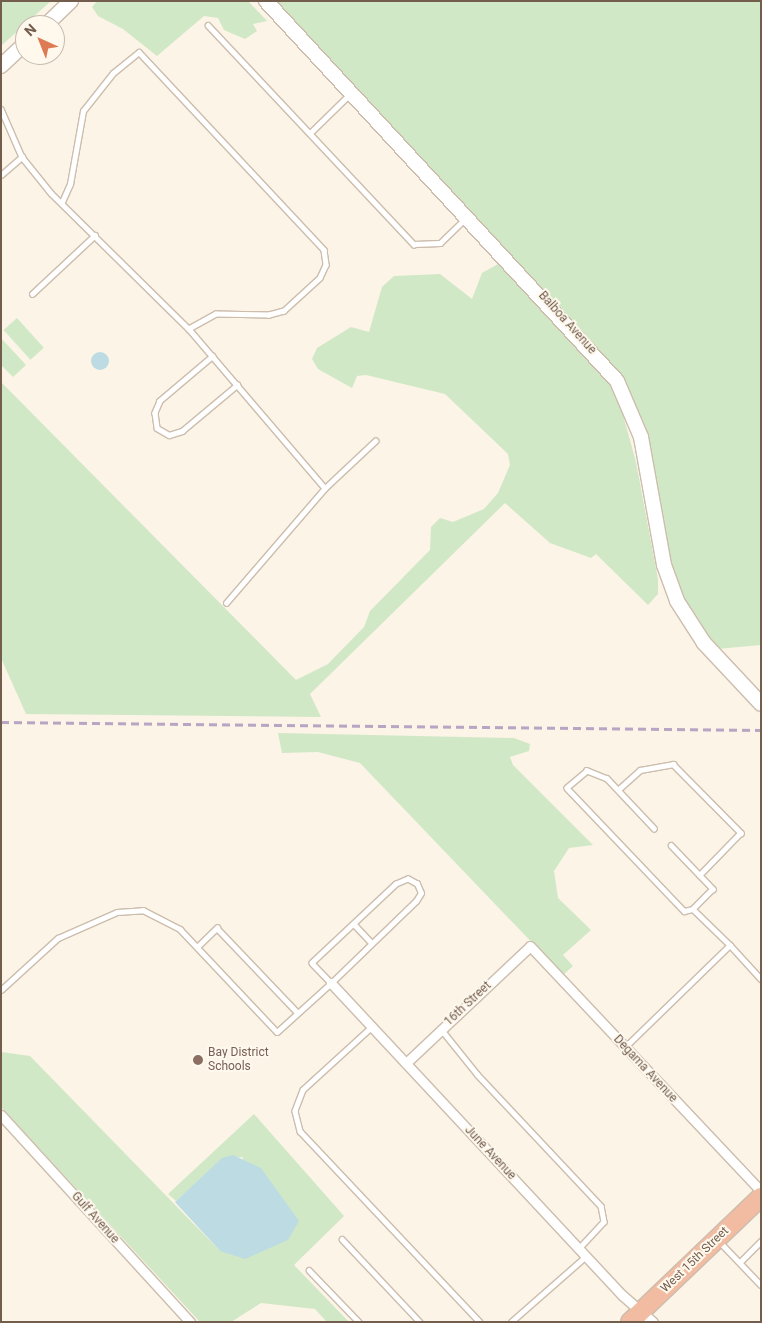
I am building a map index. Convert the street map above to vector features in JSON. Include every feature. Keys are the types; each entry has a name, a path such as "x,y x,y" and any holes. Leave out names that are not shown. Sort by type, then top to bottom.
{"highway":[{"name":"West 15th Street","path":"641,1318 717,1239 760,1199"}],"street":[{"path":"56,15 71,1"},
{"name":"Balboa Avenue","path":"266,1 582,339 621,387 642,437 662,553 674,594 698,635 760,701"},
{"path":"1,66 15,53"},
{"name":"Degama Avenue","path":"530,946 625,1047 760,1199"},
{"name":"16th Street","path":"406,1063 530,946"},
{"name":"June Avenue","path":"331,983 586,1256 641,1318"},
{"name":"Gulf Avenue","path":"1,1115 190,1322"}],"lane":[{"path":"208,25 414,244 440,243 468,217"},
{"path":"62,202 70,184 83,110 113,73 139,52 324,250 326,265 320,278 284,311 269,315 216,314 190,329"},
{"path":"310,133 352,92"},
{"path":"1,109 22,158 62,202 190,329 325,488"},
{"path":"1,175 22,158"},
{"path":"32,294 95,235"},
{"path":"213,356 160,401 155,413 157,428 169,435 182,430 237,385"},
{"path":"226,603 325,488 375,441"},
{"path":"619,789 640,770 673,764 742,833 700,875"},
{"path":"654,829 619,789 587,771 567,788 684,911 693,909 713,889 671,845"},
{"path":"1,990 53,941 122,910 143,910 165,919 197,947 277,1032 331,983 417,900 417,884 401,881 312,963 331,983"},
{"path":"693,909 761,979"},
{"path":"354,924 372,943"},
{"path":"197,947 217,928 298,1013"},
{"path":"625,1047 730,946"},
{"path":"372,1027 303,1090 295,1111 300,1131 480,1322"},
{"path":"441,1029 477,1074 601,1206 604,1222 579,1249"},
{"path":"342,1238 420,1322"},
{"path":"717,1239 761,1285"},
{"path":"740,1262 761,1241"},
{"path":"511,1322 586,1256"},
{"path":"309,1270 359,1322"}],"green space":[{"path":"1,1 51,1 35,15 15,15 15,33 1,46"},
{"path":"97,1 248,1 267,21 253,24 257,31 245,39 224,30 218,18 204,16 157,56 123,29 98,16 92,7"},
{"path":"276,1 761,1 761,645 717,649 687,605 672,567 643,421 617,370"},
{"path":"498,264 617,393 636,462 658,579 658,594 648,605 596,554 591,558 550,543 505,503 310,694 321,717 26,714 1,658 1,382 296,680 328,664 364,627 370,611 430,550 431,527 440,518 453,522 484,509 498,493 510,465 508,454 445,394 366,375 357,376 352,388 318,369 312,359 317,348 351,327 369,332 382,287 394,276 440,274 472,299 482,273"},
{"path":"17,318 44,348 30,360 4,330"},
{"path":"1,338 26,365 13,377 1,365"},
{"path":"278,733 514,738 530,744 529,751 510,757 513,765 593,845 569,848 554,871 558,898 591,930 563,955 573,966 563,975 360,763 318,752 282,753"},
{"path":"1,1052 30,1056 220,1251 243,1157 222,1159 176,1201 168,1194 254,1114 344,1216 294,1265 349,1322 327,1322 315,1309 261,1303 231,1322 200,1322 1,1107"}],"water":[{"path":"100,352 106,355 109,361 106,367 100,370 94,367 91,361 94,355"},
{"path":"233,1155 261,1168 299,1221 288,1240 245,1259 220,1251 175,1202 222,1158"}],"railway":[{"path":"1,722 761,730"}],"place":[{"name":"Bay District Schools","path":"198,1060"}]}
